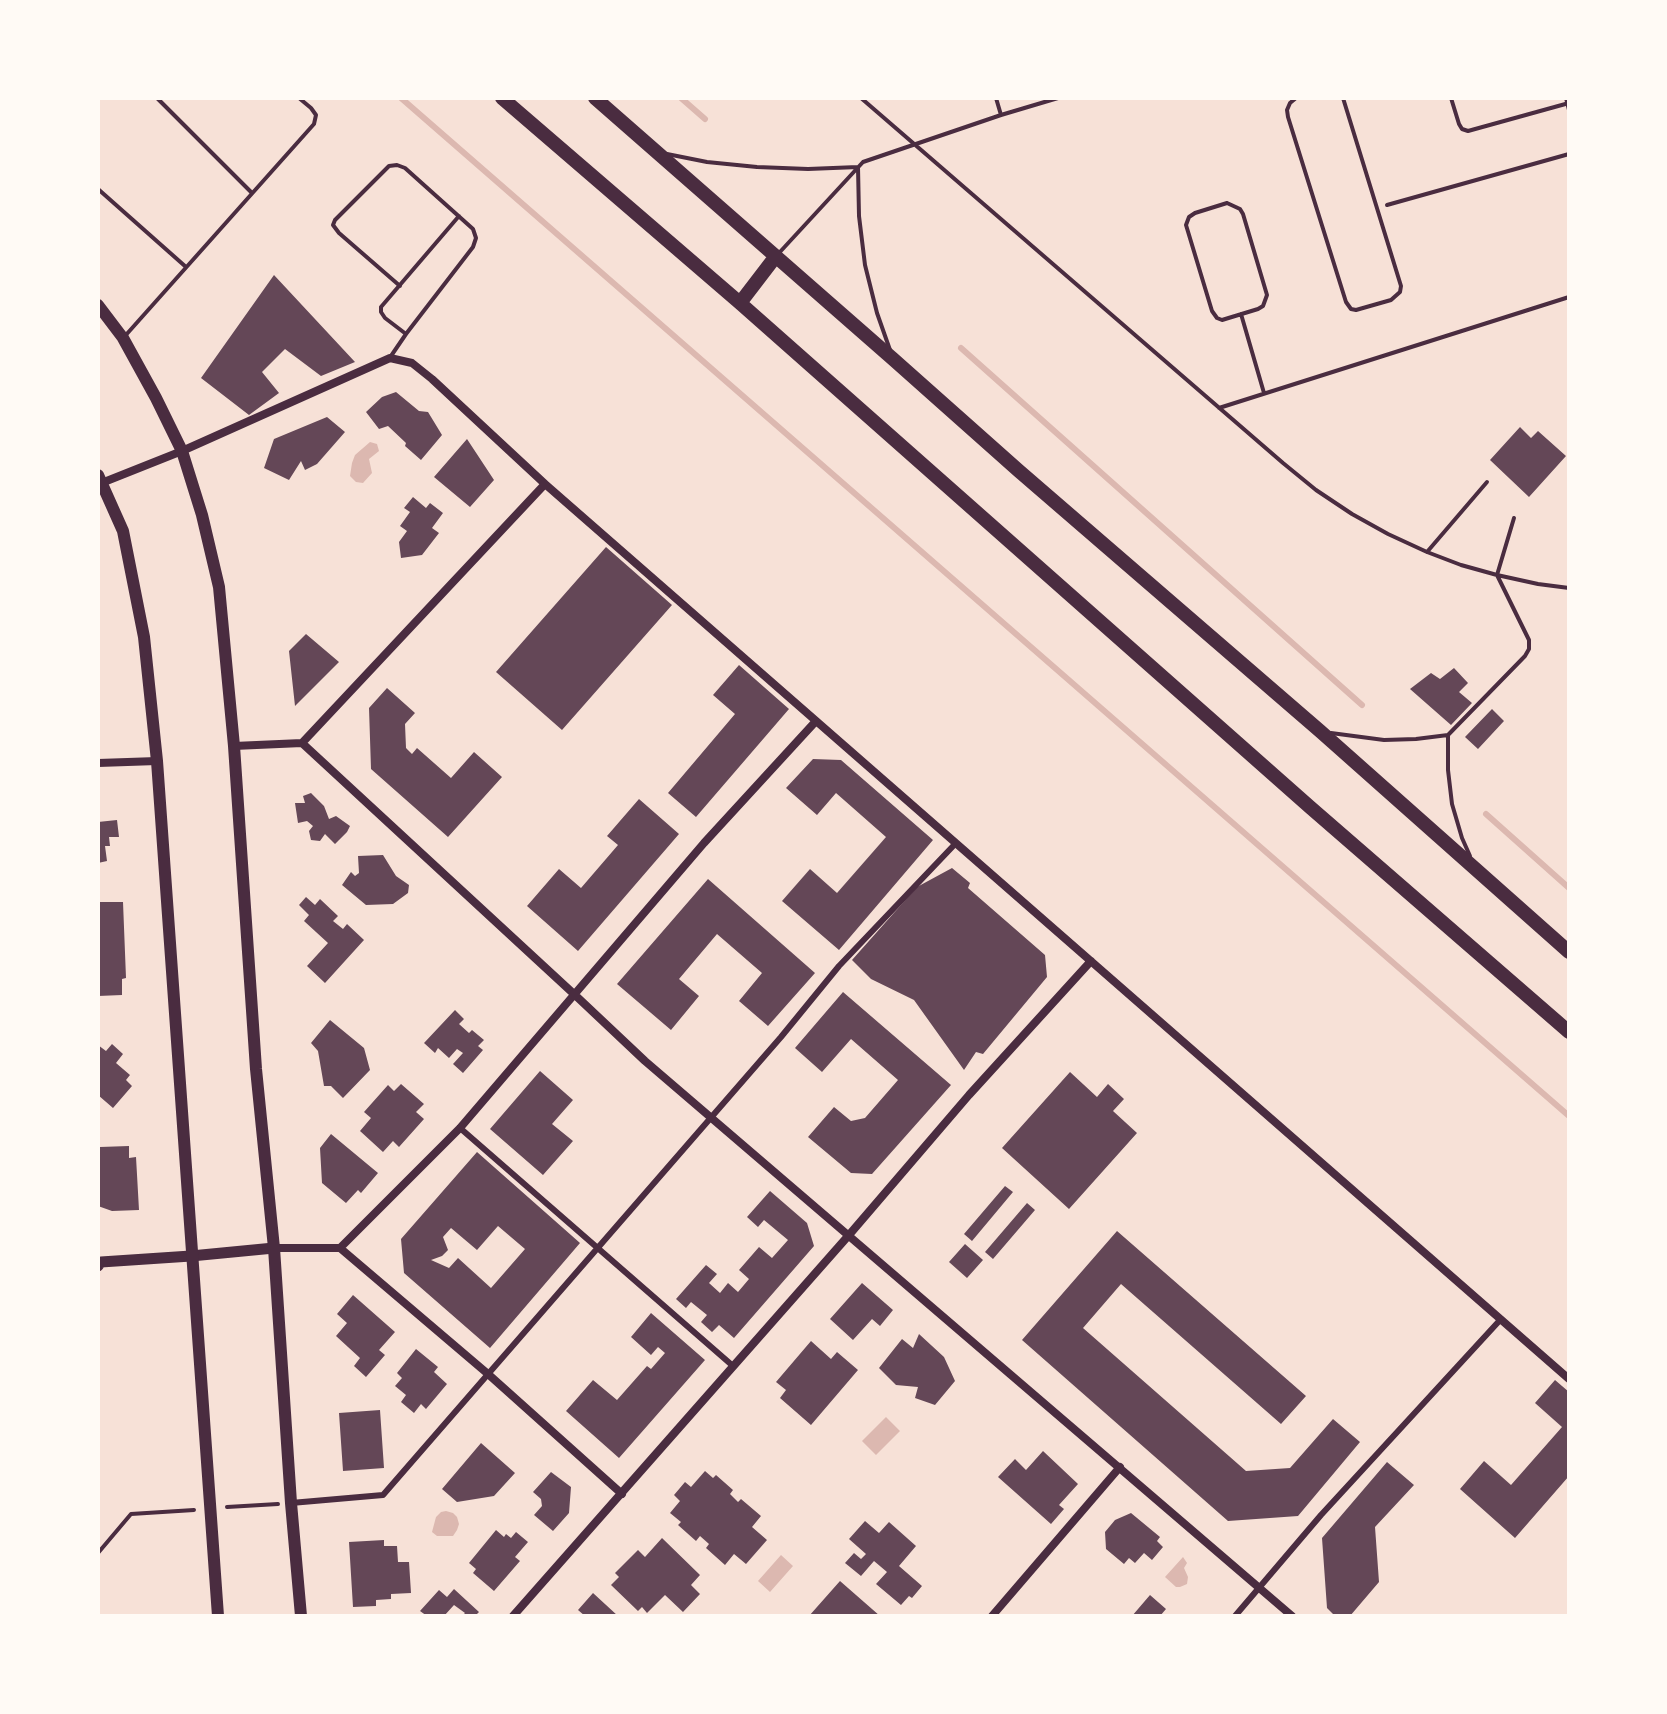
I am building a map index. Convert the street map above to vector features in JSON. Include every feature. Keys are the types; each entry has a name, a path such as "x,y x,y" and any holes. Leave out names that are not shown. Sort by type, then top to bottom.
{"highway":[{"path":"502,98 740,303 1569,1032"},
{"path":"595,98 1569,952"},
{"path":"740,303 776,256"}],"main road":[{"path":"98,305 123,338 182,451 202,515 219,587 301,1616"},
{"path":"99,481 123,531 144,637 157,761 179,1051 218,1616"}],"street":[{"path":"99,481 182,451 390,358 412,363 545,484 1569,1379"},
{"path":"234,746 302,743 545,484"},
{"path":"340,1248 460,1128 704,843 816,721"},
{"path":"302,743 645,1061 1292,1616"},
{"path":"98,763 157,761"},
{"path":"291,1503 383,1495 781,1037 839,966 956,843"},
{"path":"513,1616 969,1095 1091,961"},
{"path":"460,1128 733,1366"},
{"path":"99,1263 274,1248 340,1248 622,1494"},
{"path":"1235,1616 1321,1515 1501,1319"},
{"path":"992,1616 1120,1467"}],"lane":[{"path":"157,98 252,193"},
{"path":"123,338 314,124 316,115 299,98"},
{"path":"861,98 1316,490 1364,521 1427,552 1497,575 1569,588"},
{"path":"996,98 1001,115"},
{"path":"776,256 863,162 1058,98"},
{"path":"1296,98 1287,110 1288,117 1346,302 1356,310 1391,300 1400,292 1401,286 1343,98"},
{"path":"1451,98 1459,124 1468,131 1568,104"},
{"path":"657,152 707,162 757,167 858,167"},
{"path":"390,358 473,247 476,238 473,229 459,216 405,168 397,165 389,166 333,225 400,286"},
{"path":"858,167 859,216 865,265 893,359"},
{"path":"98,189 186,267"},
{"path":"1227,203 1240,209 1243,214 1267,295 1263,306 1241,314 1222,320 1214,315 1186,225 1195,213 1227,203"},
{"path":"406,334 385,318 381,307 459,216"},
{"path":"1219,408 1569,297"},
{"path":"1241,314 1264,394"},
{"path":"1427,552 1487,482"},
{"path":"1320,731 1384,740 1448,735 1525,656 1529,640 1497,575 1514,518"},
{"path":"1448,735 1452,804 1476,869"}],"path":[{"path":"1377,208 1569,154"},
{"path":"98,1553 131,1514 291,1503"}],"shaded area":[{"path":"370,442 377,444 379,451 369,459 372,473 363,483 356,482 350,476 352,463 355,455"},
{"path":"886,1417 900,1431 876,1455 862,1441"},
{"path":"446,1511 457,1517 457,1530 453,1536 437,1536 432,1532 436,1517"},
{"path":"781,1555 793,1566 770,1592 758,1581"},
{"path":"1183,1557 1187,1563 1184,1568 1187,1584 1176,1587 1165,1577"}],"building":[{"path":"274,275 355,362 321,376 285,349 262,372 279,393 249,415 201,378"},
{"path":"396,392 419,411 428,412 442,435 421,460 388,426 379,429 366,412 382,397"},
{"path":"327,417 345,432 317,464 305,470 301,461 289,480 264,468 274,439"},
{"path":"1520,427 1531,438 1538,431 1566,456 1529,497 1490,460"},
{"path":"467,439 494,480 470,507 434,477"},
{"path":"413,497 426,508 430,503 443,513 432,528 439,533 422,555 401,558 399,542 407,531 400,526 410,512 404,508"},
{"path":"606,547 672,605 562,730 496,672"},
{"path":"306,634 339,662 295,706 289,651"},
{"path":"739,665 789,709 696,817 668,793 735,714 713,695"},
{"path":"1454,668 1468,683 1459,692 1472,703 1451,725 1410,689 1431,673 1440,679"},
{"path":"387,688 415,713 405,724 406,748 412,754 417,748 451,778 474,752 502,777 448,837 371,769 369,708"},
{"path":"1492,709 1504,721 1478,749 1465,737"},
{"path":"813,759 841,760 933,840 839,950 782,901 810,869 837,893 886,837 836,793 817,815 786,788"},
{"path":"311,793 324,806 329,819 336,816 350,826 335,844 325,834 320,841 311,840 309,831 313,826 307,821 298,823 295,803 305,803 303,796"},
{"path":"639,799 679,834 578,951 527,906 559,869 581,888 618,845 607,836"},
{"path":"117,820 119,837 109,837 110,846 105,846 107,861 98,863 98,822"},
{"path":"383,855 396,876 409,885 408,893 393,904 366,905 342,885 351,872 355,876 359,873 358,856"},
{"path":"952,868 970,883 968,888 1045,955 1047,977 983,1054 976,1052 964,1070 914,1000 871,979 852,960 917,887"},
{"path":"708,879 815,973 768,1026 739,1001 762,973 717,934 679,979 699,996 671,1030 617,984"},
{"path":"306,897 315,905 320,899 338,916 333,921 343,929 347,924 364,940 325,983 307,966 328,943 304,921 309,915 299,905"},
{"path":"98,902 123,902 126,978 122,979 122,995 98,996"},
{"path":"843,992 951,1085 872,1174 851,1173 808,1137 834,1107 851,1121 865,1118 898,1080 851,1039 822,1072 795,1048"},
{"path":"455,1010 464,1019 459,1024 484,1040 478,1046 483,1050 463,1073 453,1064 463,1053 457,1049 449,1058 438,1048 435,1053 424,1043"},
{"path":"330,1020 364,1048 370,1070 343,1098 331,1086 324,1086 318,1051 311,1043"},
{"path":"112,1044 123,1054 116,1063 130,1075 126,1080 132,1086 113,1108 98,1095 98,1045 106,1051"},
{"path":"540,1071 573,1100 552,1124 573,1141 543,1175 490,1129"},
{"path":"1070,1072 1097,1097 1108,1084 1124,1099 1113,1111 1137,1133 1069,1209 1002,1148"},
{"path":"401,1084 424,1104 416,1112 424,1119 399,1147 393,1141 383,1152 360,1131 371,1118 364,1112 388,1085 394,1091"},
{"path":"331,1134 378,1173 361,1193 358,1190 346,1203 322,1183 320,1148"},
{"path":"129,1146 129,1158 136,1157 139,1210 112,1211 98,1206 98,1150 100,1147"},
{"path":"477,1152 580,1243 490,1348 404,1273 401,1239","holes":["498,1226 525,1249 491,1288 458,1258 449,1268 431,1260 448,1250 443,1237 451,1228 477,1250"]},
{"path":"1005,1186 1013,1192 972,1241 964,1234"},
{"path":"770,1191 807,1223 814,1246 734,1338 719,1325 712,1332 701,1322 707,1315 691,1302 686,1308 676,1299 706,1265 717,1274 709,1283 720,1293 728,1283 738,1292 749,1279 739,1270 759,1247 772,1258 788,1240 764,1220 758,1227 747,1217"},
{"path":"1027,1203 1035,1210 993,1259 985,1252"},
{"path":"1117,1231 1306,1396 1281,1424 1121,1284 1083,1328 1246,1471 1290,1468 1333,1419 1360,1442 1298,1516 1228,1521 1022,1340"},
{"path":"965,1244 983,1260 967,1278 949,1262"},
{"path":"862,1283 893,1310 880,1326 872,1319 853,1340 830,1319"},
{"path":"353,1295 395,1332 379,1350 385,1355 366,1377 354,1366 360,1358 336,1336 347,1323 337,1314"},
{"path":"651,1313 705,1360 619,1458 566,1411 593,1380 617,1400 647,1366 651,1369 665,1353 658,1347 651,1355 631,1337"},
{"path":"919,1334 944,1357 955,1381 935,1405 915,1398 918,1387 896,1385 879,1368 902,1339 913,1348"},
{"path":"811,1341 831,1359 837,1352 858,1370 811,1425 780,1398 786,1390 776,1382"},
{"path":"416,1349 438,1367 434,1372 447,1384 426,1409 421,1404 414,1413 401,1402 406,1395 395,1386 402,1378 397,1373"},
{"path":"1555,1380 1569,1392 1569,1476 1515,1538 1460,1489 1484,1461 1511,1485 1562,1427 1535,1403"},
{"path":"380,1410 384,1468 343,1471 339,1413"},
{"path":"481,1443 515,1473 494,1496 457,1502 442,1489"},
{"path":"1043,1451 1078,1484 1059,1505 1064,1509 1051,1524 998,1477 1015,1459 1026,1470"},
{"path":"1387,1462 1414,1485 1375,1527 1379,1582 1350,1616 1335,1616 1327,1608 1322,1538"},
{"path":"705,1471 713,1478 716,1475 733,1490 730,1494 738,1502 741,1499 761,1516 752,1527 767,1540 746,1564 734,1554 725,1565 706,1548 709,1544 700,1536 696,1541 670,1513 680,1501 674,1495 685,1482 691,1487"},
{"path":"551,1472 571,1487 569,1513 553,1531 534,1515 542,1506 541,1499 533,1492"},
{"path":"1131,1513 1160,1537 1157,1541 1163,1547 1152,1560 1144,1553 1135,1563 1129,1558 1124,1564 1106,1549 1105,1532 1115,1520"},
{"path":"865,1521 879,1533 889,1522 916,1546 899,1566 922,1586 901,1605 876,1584 887,1572 874,1561 861,1576 845,1563 854,1553 861,1559 866,1554 849,1539"},
{"path":"496,1530 504,1537 506,1534 511,1538 516,1532 528,1542 515,1557 520,1561 494,1591 473,1573 476,1569 469,1563"},
{"path":"662,1538 700,1575 691,1585 700,1594 683,1612 665,1595 647,1613 642,1607 638,1611 611,1585 619,1577 615,1573 638,1550 645,1557"},
{"path":"384,1540 384,1546 397,1546 398,1562 409,1562 411,1593 391,1594 391,1599 376,1600 376,1606 353,1607 349,1542"},
{"path":"840,1581 880,1616 809,1616"},
{"path":"454,1589 479,1612 475,1616 462,1616 465,1613 454,1605 444,1616 427,1616 420,1611 439,1590 447,1597"},
{"path":"593,1593 618,1616 585,1616 578,1610"},
{"path":"1150,1595 1166,1609 1160,1616 1132,1616"}],"waterway":[{"path":"401,98 1569,1116"},
{"path":"681,98 705,119"},
{"path":"961,348 1362,705"},
{"path":"1486,814 1569,888"}]}
